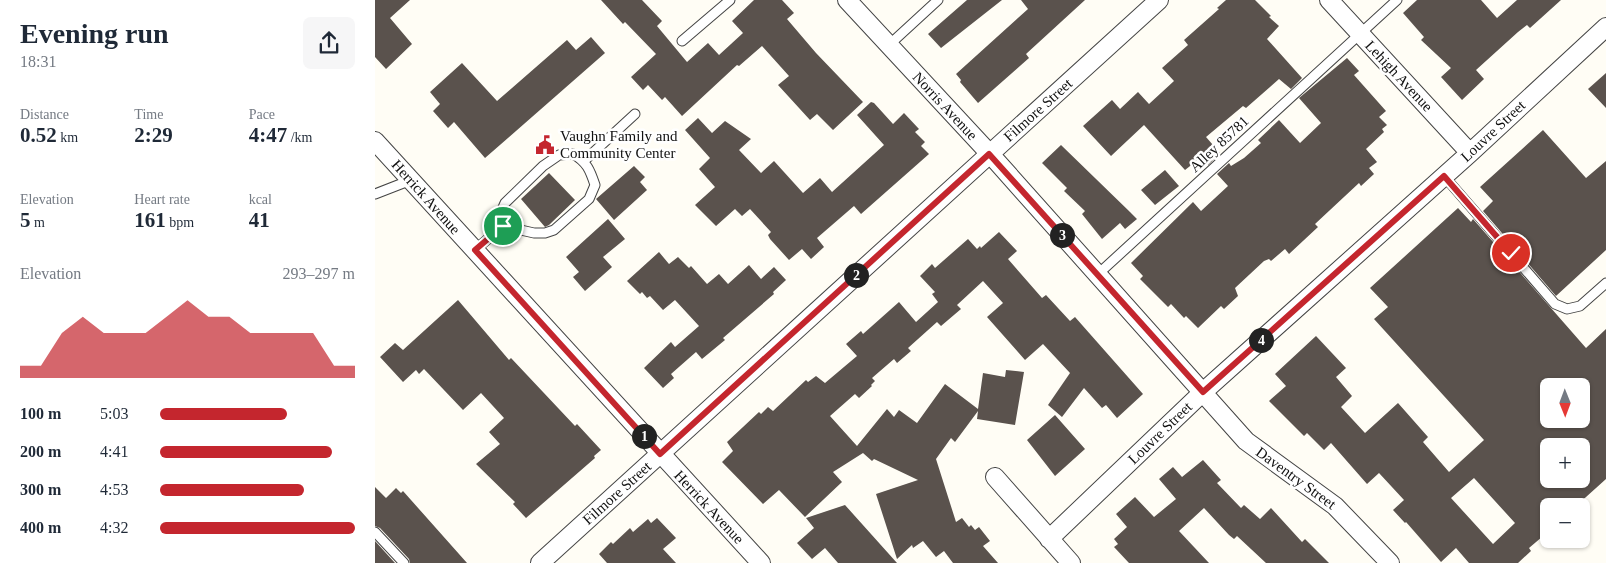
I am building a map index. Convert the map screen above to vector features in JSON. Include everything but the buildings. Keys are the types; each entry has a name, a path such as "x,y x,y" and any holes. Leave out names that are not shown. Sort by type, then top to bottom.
{"street":[{"name":"Norris Avenue","path":"847,0 989,154 1203,392"},
{"name":"Filmore Street","path":"540,563 1159,0"},
{"name":"Lehigh Avenue","path":"1329,0 1470,153"},
{"name":"Louvre Street","path":"1049,539 1203,392 1470,153 1606,26"},
{"name":"Herrick Avenue","path":"375,141 761,563"},
{"name":"Daventry Street","path":"1203,392 1246,441 1335,506 1390,563"},
{"path":"995,476 1071,563"}],"lane":[{"path":"682,41 730,0"},
{"path":"889,45 938,0"},
{"name":"Alley 85781","path":"1097,275 1397,0"},
{"path":"583,161 635,114"},
{"path":"573,154 590,169 595,185 589,199 554,230 545,233 534,233 503,226 501,212 505,203 543,166 559,155 573,154"},
{"path":"1444,176 1555,304 1567,309 1580,306 1606,283"},
{"path":"375,194 411,180"},
{"path":"475,250 503,226"},
{"path":"375,532 404,563"}],"place":[{"name":"Vaughn Family and Community Center","path":"545,145"}],"route":[{"path":"503,226 475,250 660,454 989,154 1203,392 1444,176 1511,253"}]}
